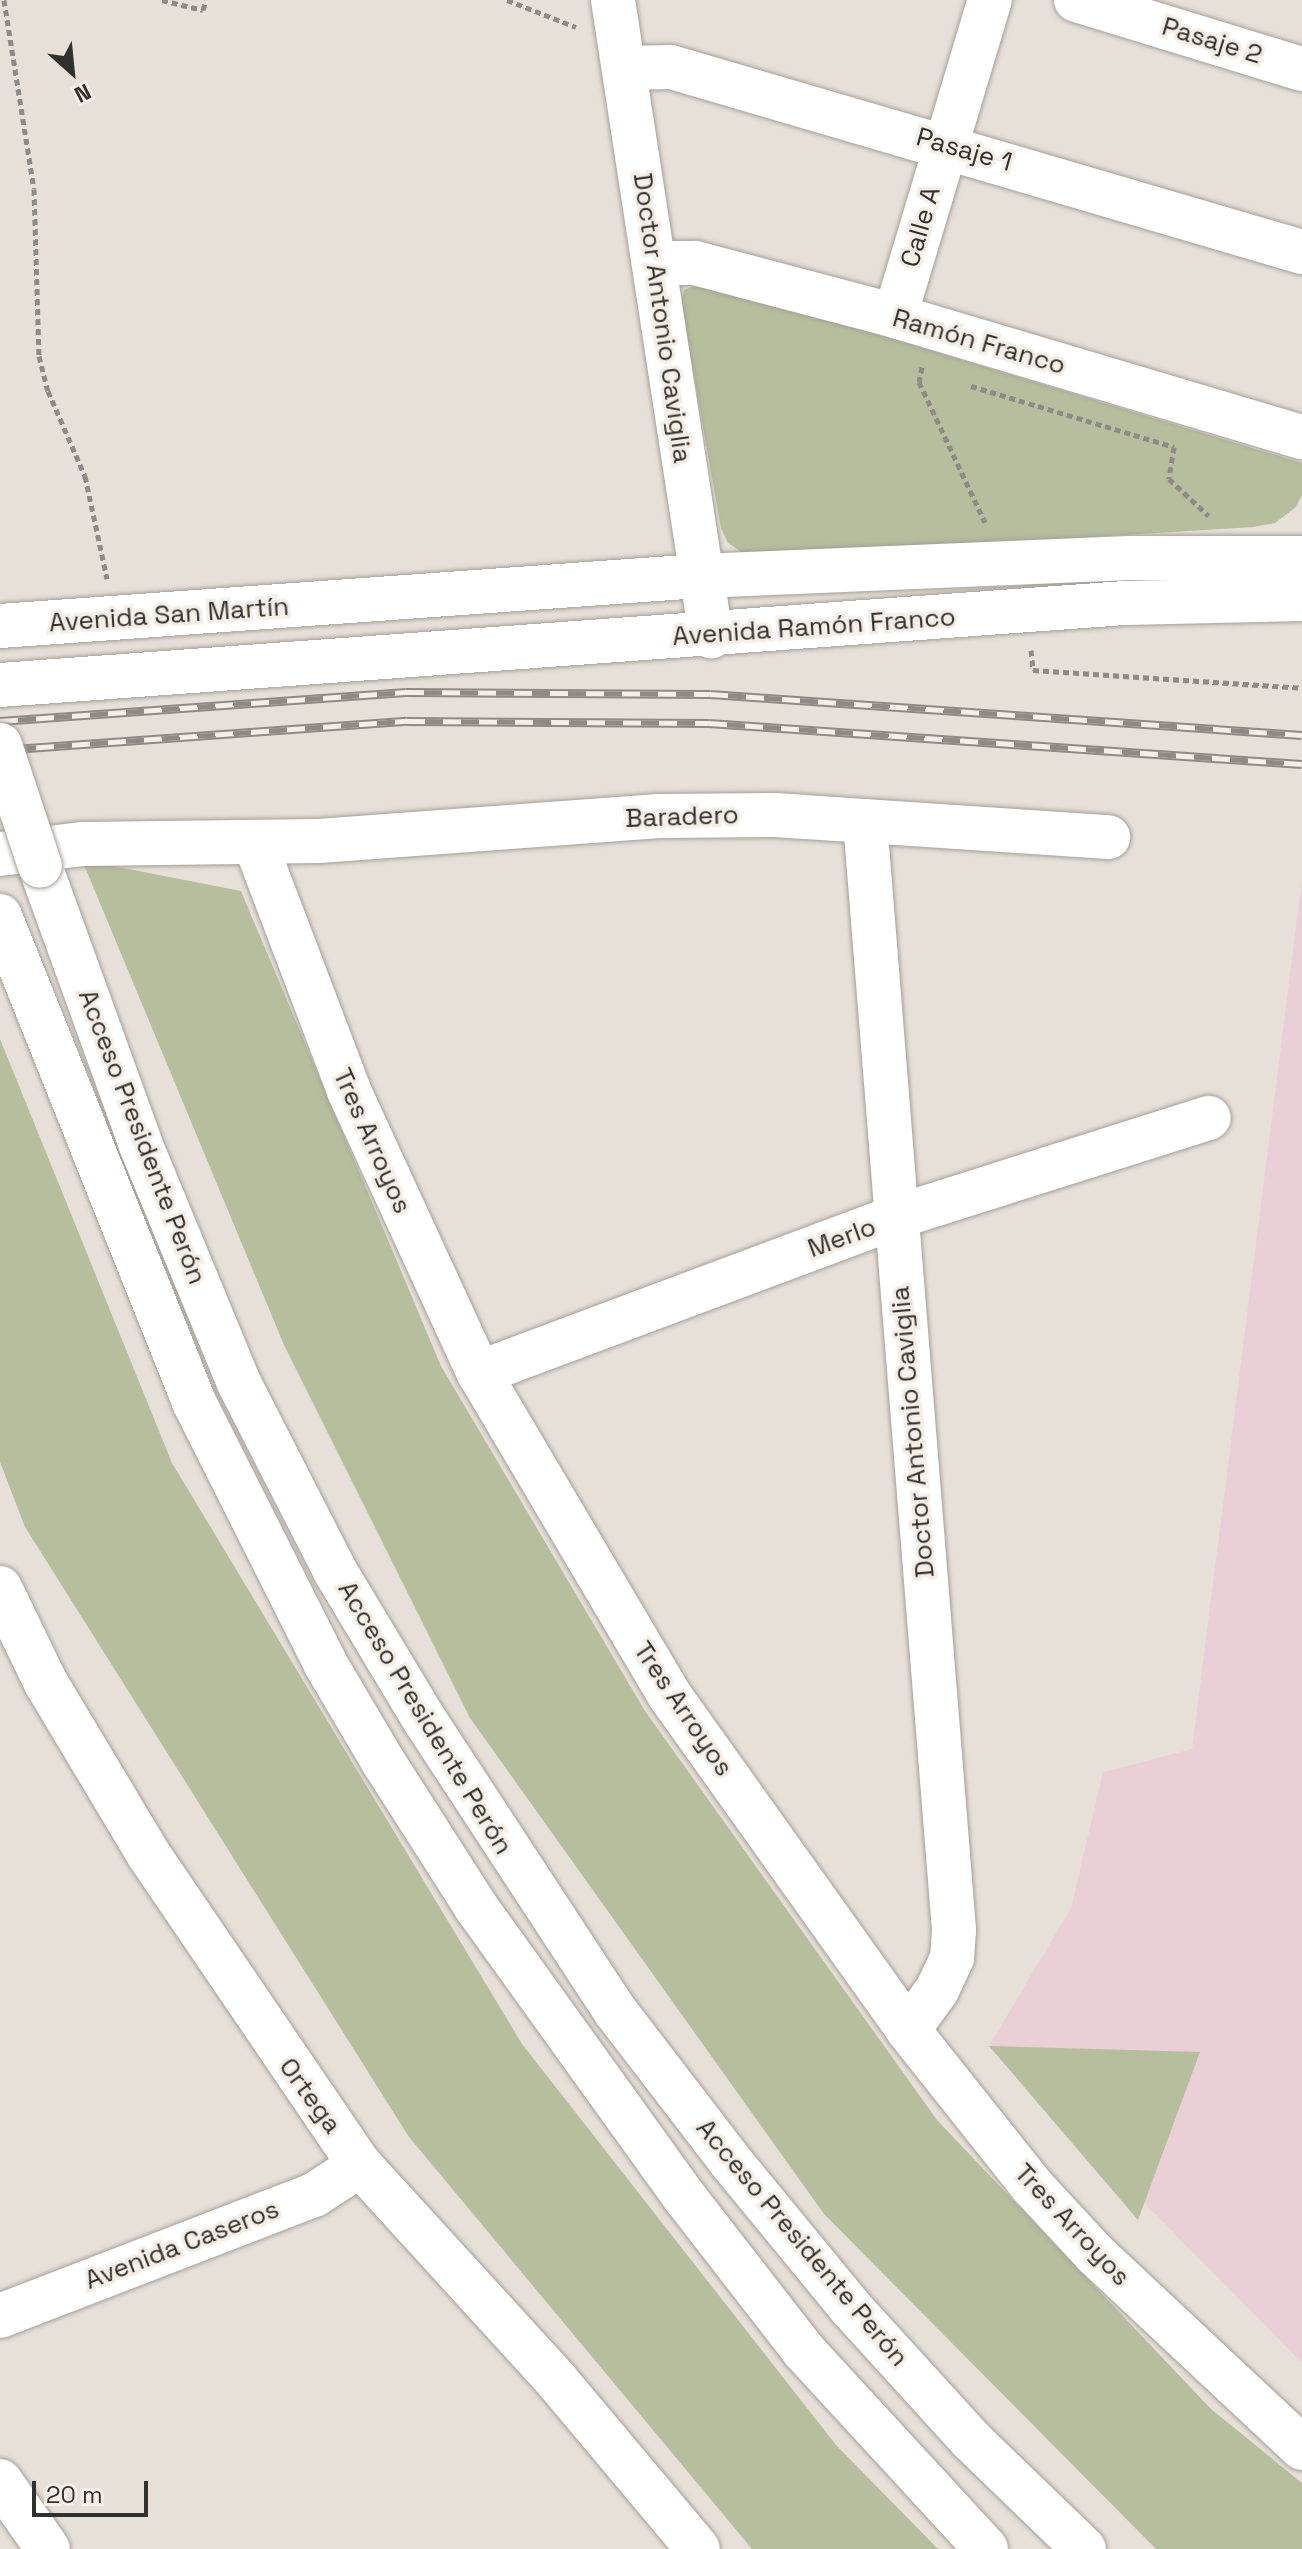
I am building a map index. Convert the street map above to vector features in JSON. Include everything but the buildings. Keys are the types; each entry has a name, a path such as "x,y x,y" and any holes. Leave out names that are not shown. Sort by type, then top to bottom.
{"main road":[{"name":"Doctor Antonio Caviglia","path":"613,0 711,636"},
{"name":"Calle A","path":"895,316 990,0"},
{"name":"Pasaje 2","path":"1076,0 1302,69"},
{"name":"Pasaje 1","path":"624,68 671,67 945,144 1302,252"},
{"name":"Ramón Franco","path":"654,263 695,263 895,316 1302,437"},
{"name":"Avenida Ramón Franco","path":"338,604 700,576 1130,558 1302,558"},
{"name":"Avenida Ramón Franco","path":"124,675 711,636 1199,599 1302,599"},
{"name":"Avenida San Martín","path":"0,626 338,604"},
{"path":"0,685 124,675 120,618"},
{"name":"Acceso Presidente Perón","path":"0,745 20,860 239,1383 335,1571 424,1719 616,2012 731,2162 850,2307 951,2418 1084,2549"},
{"name":"Baradero","path":"20,860 83,844 255,843 659,816 865,821 1108,837"},
{"name":"Doctor Antonio Caviglia","path":"865,821 954,1930 952,1958 942,1980 908,2030"},
{"name":"Tres Arroyos","path":"255,843 349,1091 479,1373 670,1696 908,2030 1032,2186 1095,2254 1302,2448"},
{"name":"Acceso Presidente Perón","path":"0,916 194,1402 325,1663 384,1763 476,1907 686,2199 804,2351 986,2549"},
{"name":"Merlo","path":"479,1373 896,1217 1209,1118"},
{"name":"Ortega","path":"0,1588 46,1683 149,1855 360,2165 557,2381 698,2549"},
{"name":"Avenida Caseros","path":"0,2316 314,2195 360,2165"},
{"path":"0,2481 48,2549"}],"path":[{"path":"4,0 34,189 39,356 48,391 85,476 120,618"},
{"path":"162,0 203,10 206,0"},
{"path":"906,366 935,375"},
{"path":"965,384 1174,447 1169,479 1213,520"}],"shaded area":[{"path":"1302,880 1302,2363 989,2046 1071,1908 1103,1772 1192,1749"}],"green space":[{"path":"705,282 1302,463 1302,495 1296,507 1275,523 1253,527 751,558 728,543 721,528 681,303 684,290"},
{"path":"82,860 241,891 441,1366 645,1711 937,2120 1211,2409 1302,2483 1302,2549 1156,2549 824,2214 470,1718 284,1345"},
{"path":"0,1039 172,1463 522,2044 836,2445 938,2549 752,2549 409,2137 25,1527 0,1462"},
{"path":"989,2046 1200,2052 1138,2220"}],"railway":[{"path":"0,721 406,692 710,694 1302,735"},
{"path":"0,750 407,721 709,723 1302,764"}]}
